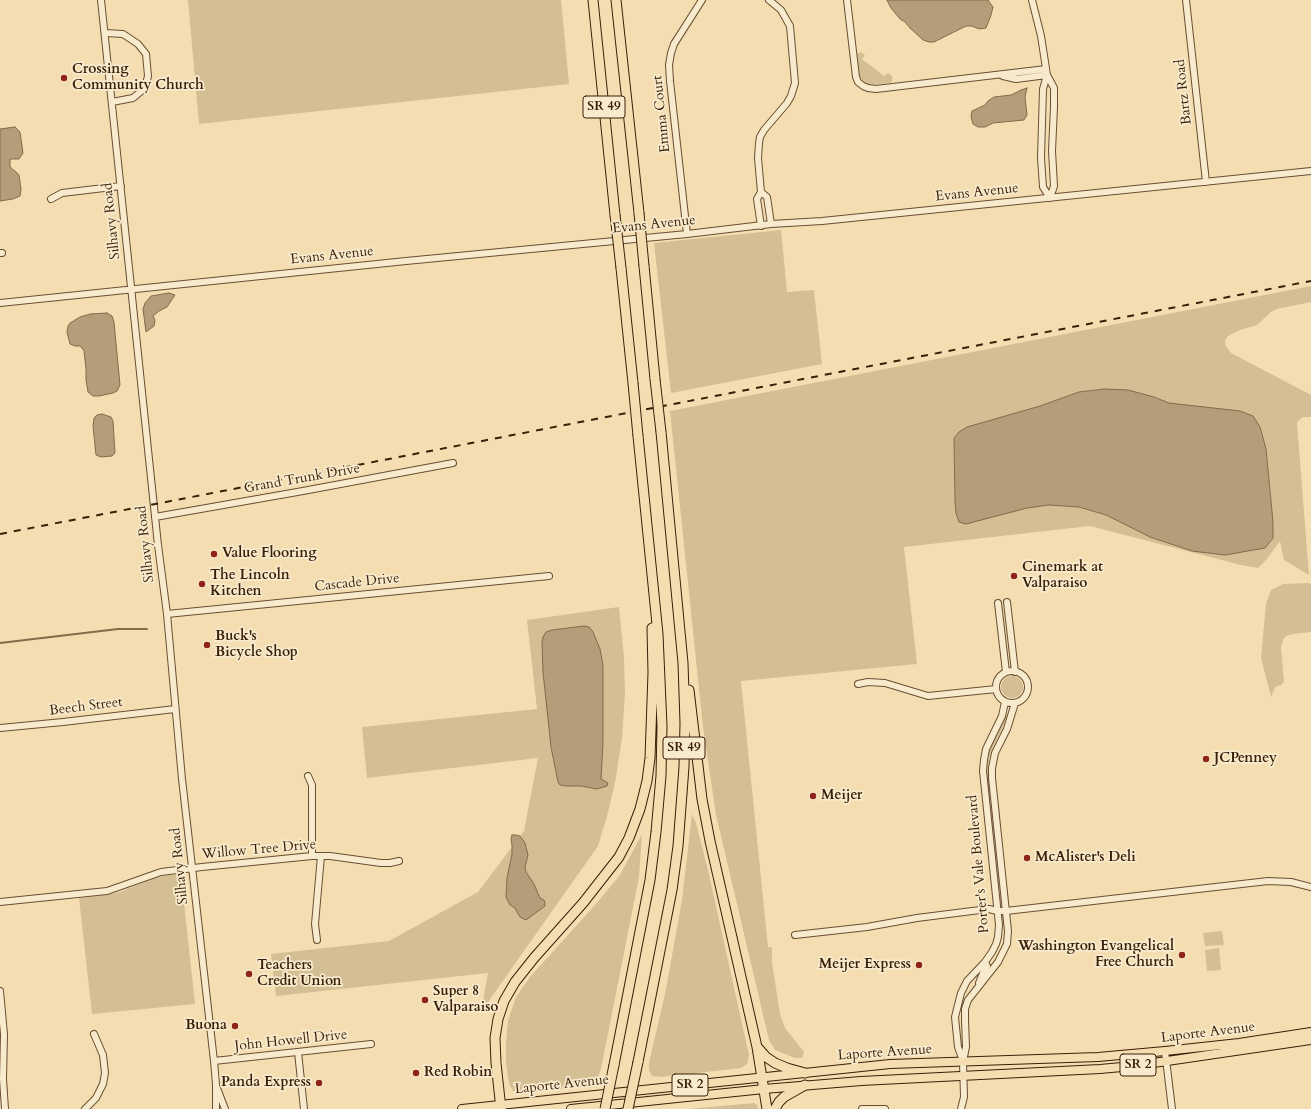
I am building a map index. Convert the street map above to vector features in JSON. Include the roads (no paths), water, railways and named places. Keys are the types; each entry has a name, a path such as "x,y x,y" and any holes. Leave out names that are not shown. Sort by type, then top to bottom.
{"highway":[{"name":"SR 49","path":"593,0 653,585 661,682 662,726 661,776 650,880 605,1109"},
{"name":"SR 49","path":"616,0 661,432 683,663 685,723 684,767 678,846 672,890 628,1109"},
{"path":"501,1107 495,1038 498,1019 504,1001 515,982 534,958 583,903 619,858 629,838 640,809 647,781 651,744 653,585"},
{"path":"683,663 690,698 697,765 710,841 758,1047 767,1109"},
{"path":"758,1047 766,1057 775,1063 787,1068 805,1072"},
{"name":"SR 2","path":"775,1109 784,1097 804,1086"}],"main road":[{"name":"Laporte Avenue","path":"462,1109 501,1107 805,1072 890,1064 1098,1057 1239,1043 1311,1032"},
{"name":"Laporte Avenue","path":"571,1109 764,1089 894,1078 1100,1069 1311,1040"}],"street":[{"name":"Silhavy Road","path":"101,0 155,517 167,614 192,868 214,1061 216,1109"},
{"name":"Emma Court","path":"687,234 669,65 674,44 702,0"},
{"path":"761,226 757,199 761,192 757,151 760,137 764,130 787,103 795,83 790,26 781,10 769,0"},
{"path":"847,0 856,77 858,82 868,88 876,89 997,75 1016,79 1046,72"},
{"path":"1032,0 1041,36 1046,72 1043,89 1041,158 1043,187 1050,198"},
{"name":"Bartz Road","path":"1186,0 1206,182"},
{"path":"105,34 123,34 138,44 146,54 148,76 144,88 133,98 112,102"},
{"path":"1046,72 1054,88 1052,152 1054,186 1050,198"},
{"name":"Evans Avenue","path":"0,303 406,261 687,234 771,224 829,220 1311,171"},
{"path":"51,199 62,193 121,186"},
{"path":"761,192 767,197 771,224"},
{"name":"Grand Trunk Drive","path":"155,517 453,463"},
{"name":"Cascade Drive","path":"167,614 549,576"},
{"path":"1007,602 1015,672"},
{"path":"998,603 1006,672"},
{"path":"1006,672 1015,672 1023,676 1027,685 1027,692 1020,701 1015,703 1005,702 999,697 996,689 996,683 1006,672"},
{"path":"858,684 868,682 893,684 928,696 996,689"},
{"name":"Porter's Vale Boulevard","path":"964,1062 958,1047 956,1032 955,1017 957,1005 967,981 985,962 996,944 998,937 997,911 983,771 986,750 1002,716 1005,702"},
{"name":"Porter's Vale Boulevard","path":"961,1109 964,1098 964,1062 966,1047 965,1009 968,1000 1004,953 1007,944 1008,931 992,768 995,753 1007,729 1015,703"},
{"name":"Beech Street","path":"0,728 176,709"},
{"path":"308,776 312,785 312,856"},
{"name":"Willow Tree Drive","path":"0,902 106,891 152,874 192,868 312,856 381,863 399,861"},
{"path":"317,940 315,924 321,856"},
{"path":"795,935 867,927 917,918 989,909 1006,911 1268,881 1291,882 1311,887"},
{"path":"978,988 982,973 987,966 985,962"},
{"path":"0,991 4,1034 3,1079 5,1109"},
{"path":"85,1109 96,1098 103,1084 105,1073 104,1055 94,1034"},
{"name":"John Howell Drive","path":"214,1061 371,1044"},
{"path":"1166,1051 1172,1109"},
{"path":"298,1052 304,1109"},
{"name":"Silhavy Road","path":"216,1084 225,1109"},
{"path":"862,1109 885,1109"}],"waterway":[{"path":"0,643 118,629 147,629"}],"railway":[{"path":"0,534 1311,281"}],"place":[{"name":"Crossing Community Church","path":"64,78"},
{"name":"Value Flooring","path":"214,554"},
{"name":"Cinemark at Valparaiso","path":"1014,576"},
{"name":"The Lincoln Kitchen","path":"202,584"},
{"name":"Buck's Bicycle Shop","path":"207,645"},
{"name":"JCPenney","path":"1206,759"},
{"name":"Meijer","path":"813,796"},
{"name":"McAlister's Deli","path":"1027,858"},
{"name":"Washington Evangelical Free Church","path":"1182,955"},
{"name":"Meijer Express","path":"919,965"},
{"name":"Teachers Credit Union","path":"249,974"},
{"name":"Super 8 Valparaiso","path":"425,1000"},
{"name":"Buona","path":"235,1026"},
{"name":"Red Robin","path":"416,1073"},
{"name":"Panda Express","path":"319,1083"}]}
